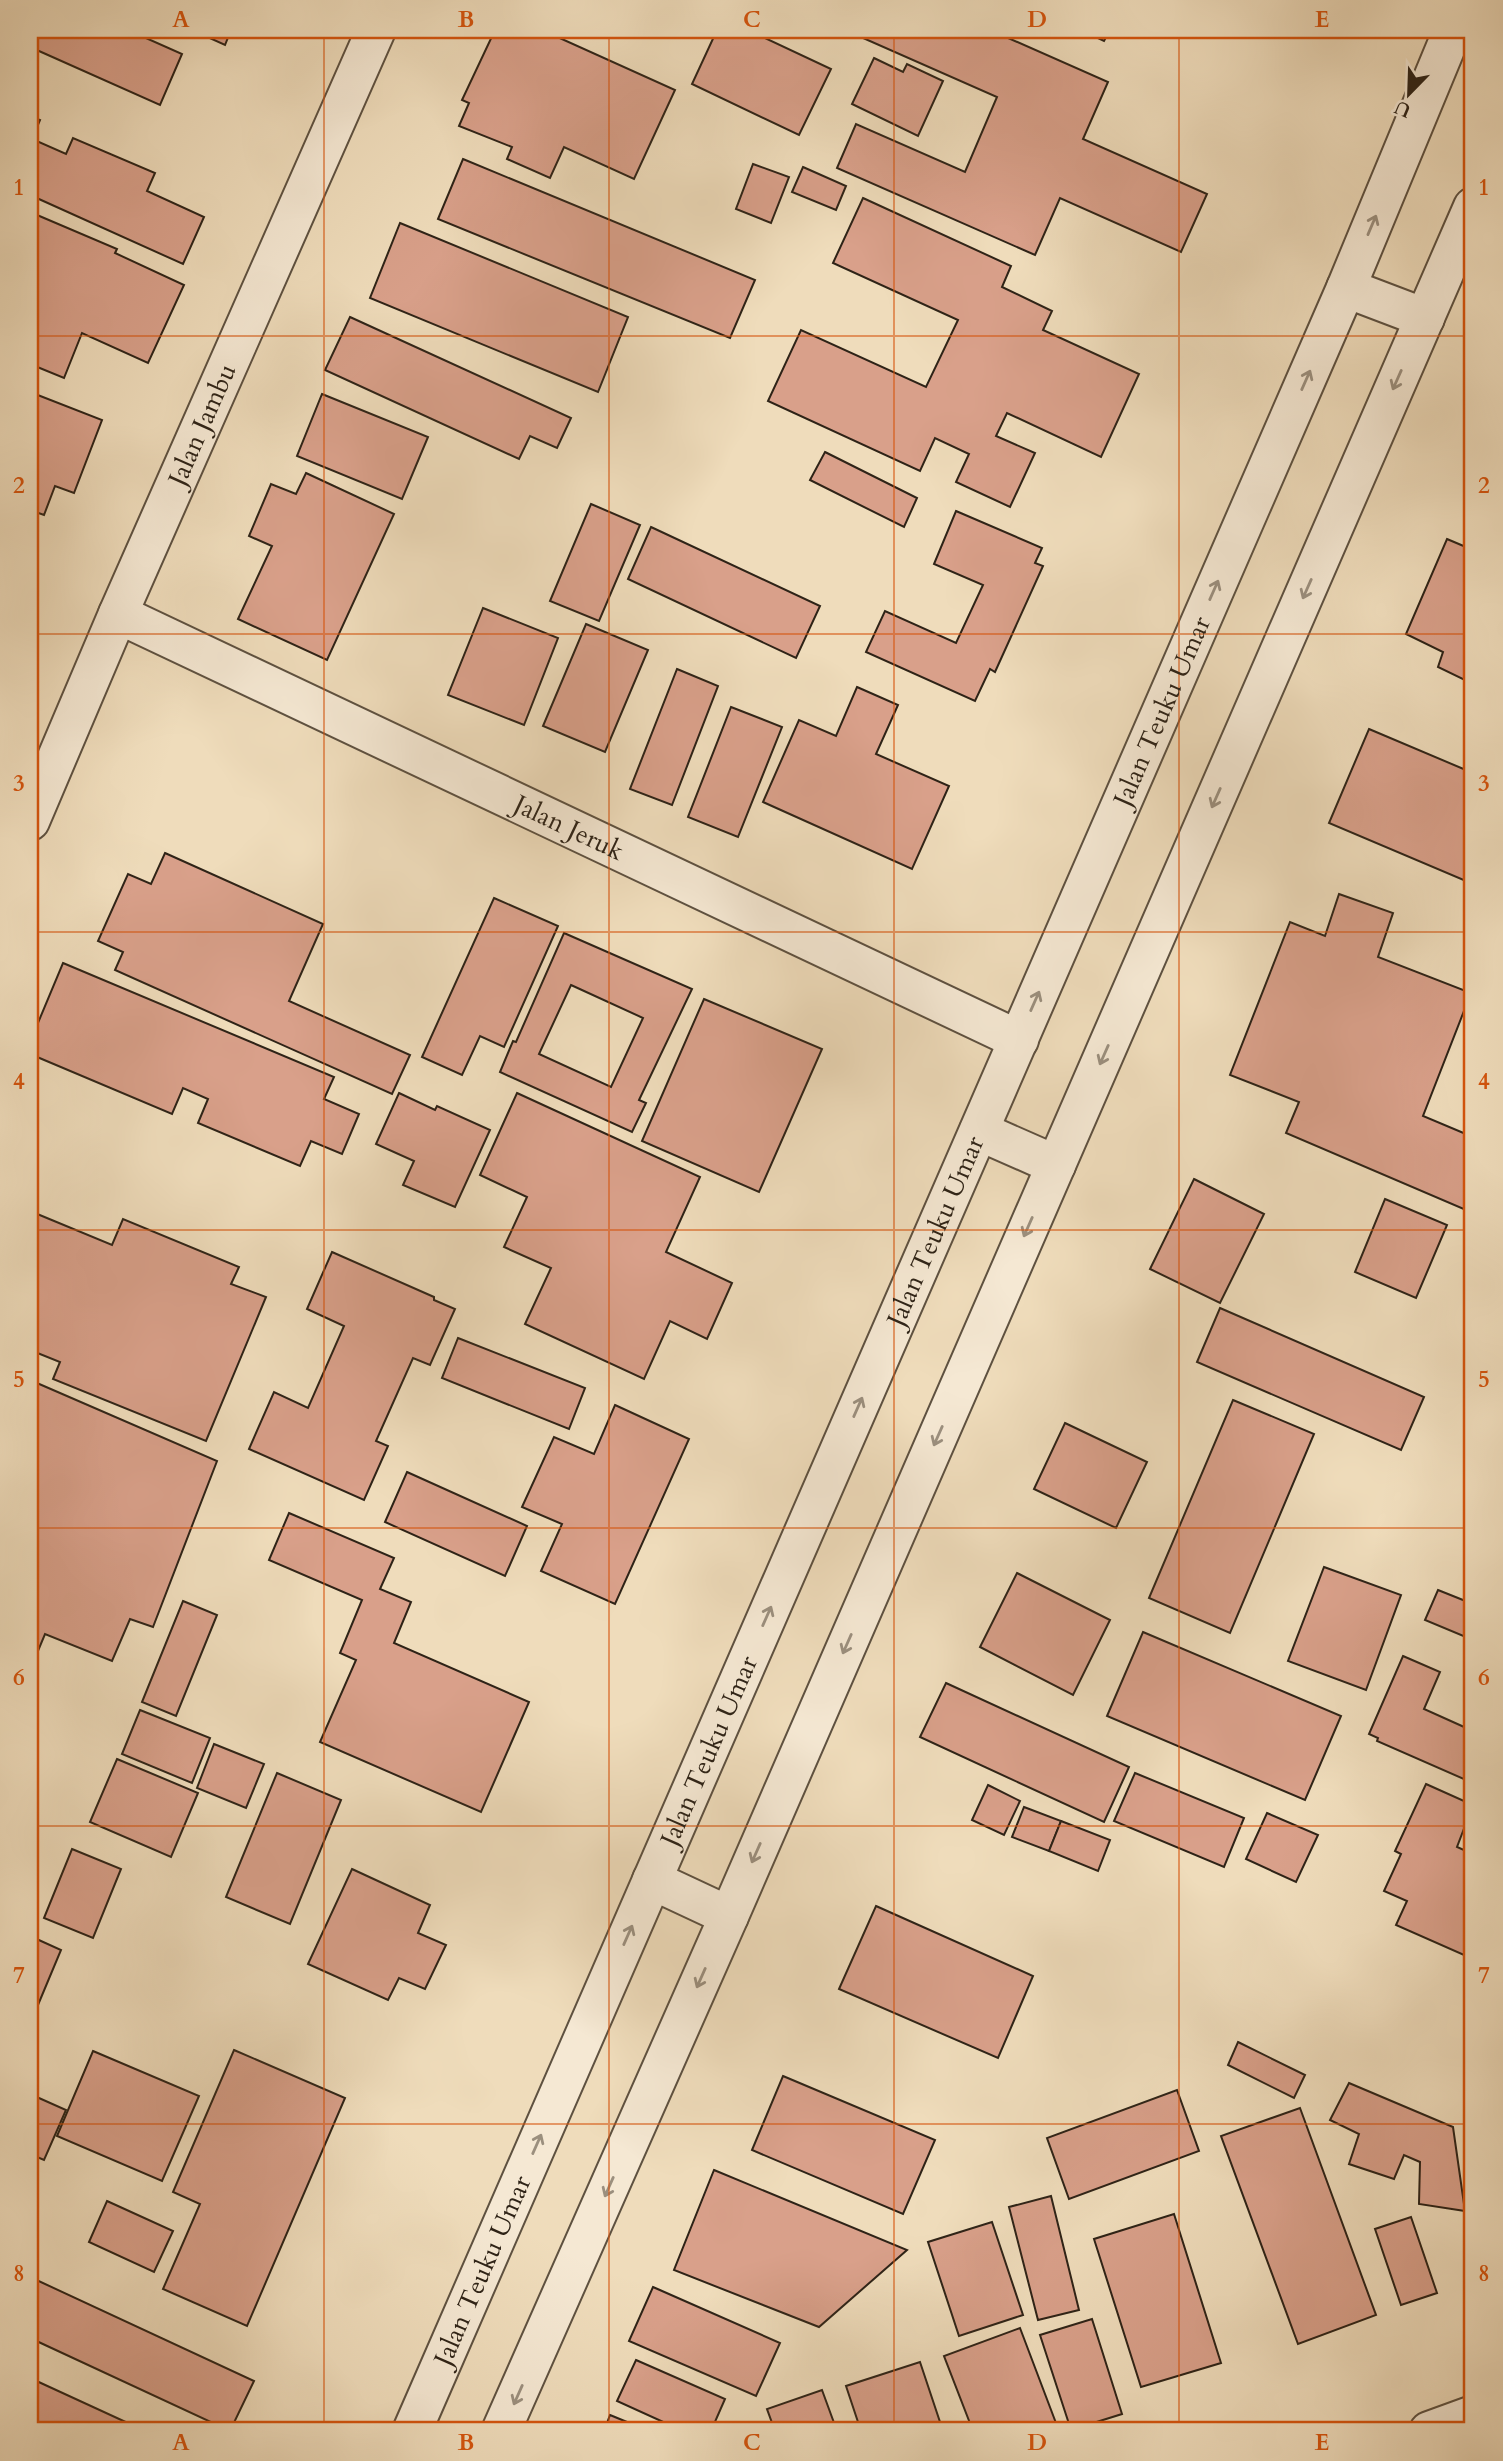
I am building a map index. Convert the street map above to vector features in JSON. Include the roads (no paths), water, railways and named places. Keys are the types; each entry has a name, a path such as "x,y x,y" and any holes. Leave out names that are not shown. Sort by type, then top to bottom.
{"street":[{"name":"Jalan Jambu","path":"30,821 118,614 376,30"},
{"name":"Jalan Teuku Umar","path":"412,2431 1346,288 1453,30"},
{"path":"502,2431 1473,207"},
{"path":"1346,288 1425,318"},
{"name":"Jalan Jeruk","path":"118,614 1019,1040"},
{"path":"979,1131 1056,1165"},
{"path":"652,1880 729,1916"},
{"path":"1429,2431 1473,2415"}]}
